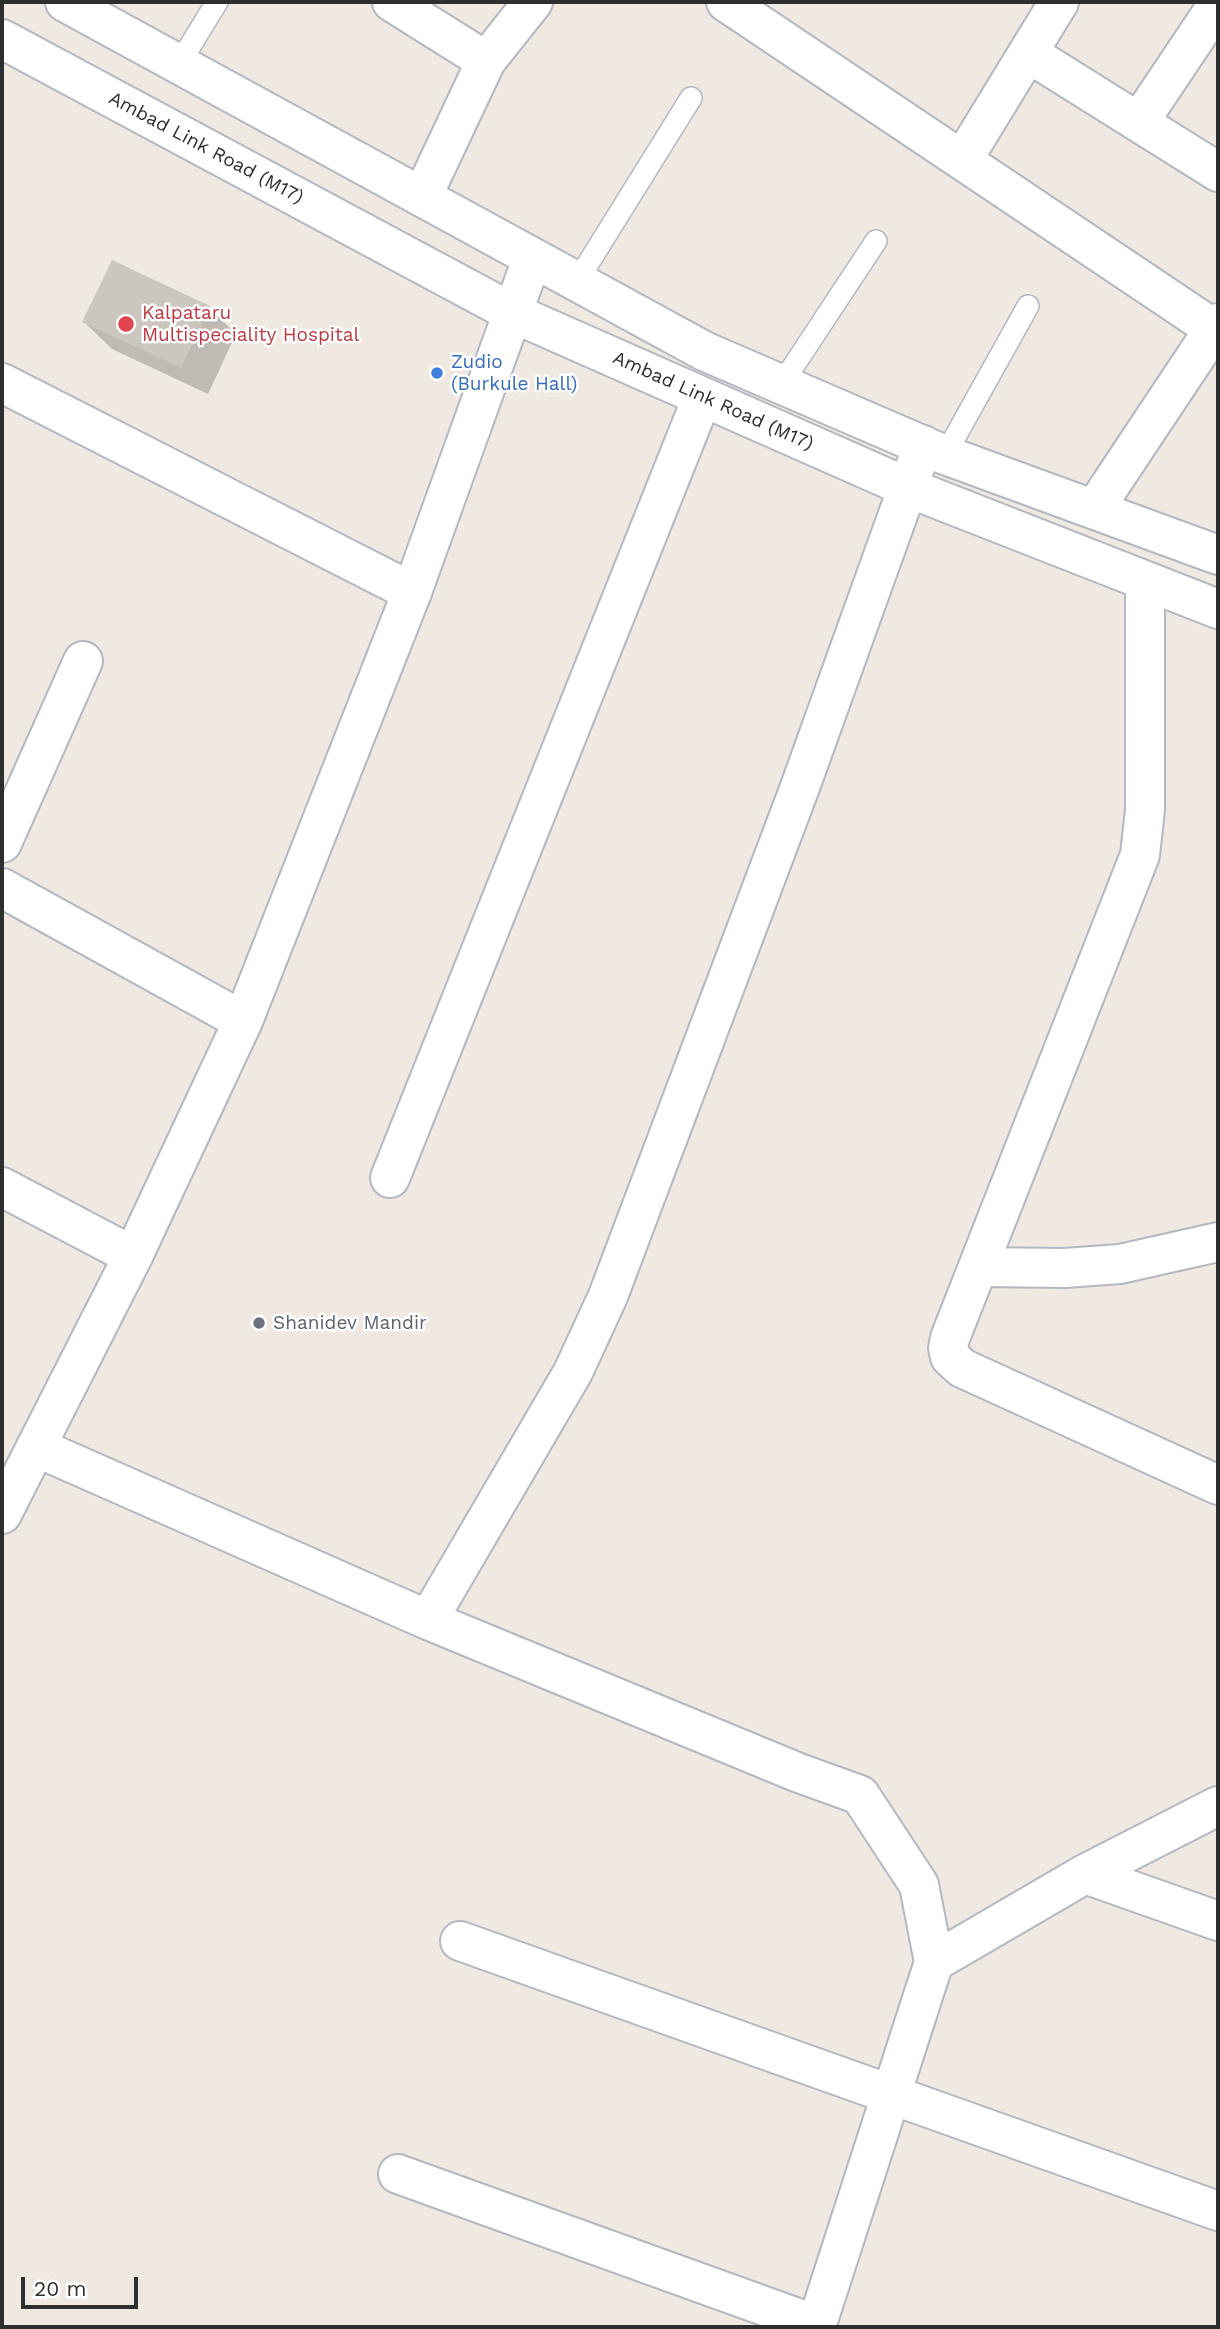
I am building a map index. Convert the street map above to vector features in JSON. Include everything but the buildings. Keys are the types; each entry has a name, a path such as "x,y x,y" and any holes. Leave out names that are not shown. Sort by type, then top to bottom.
{"street":[{"path":"65,2 693,346 934,450 1218,555"},
{"path":"393,2 486,61"},
{"path":"422,197 486,61 533,2"},
{"path":"963,159 1059,2"},
{"path":"1139,122 1218,4"},
{"path":"745,7 963,159 1216,326 1095,508"},
{"name":"Ambad Link Road (M17)","path":"2,38 513,313 909,488 1218,609"},
{"path":"1028,53 1218,172"},
{"path":"2,1514 133,1256 243,1021 412,592 532,259"},
{"path":"2,383 412,592"},
{"path":"390,1178 702,398"},
{"path":"428,1620 573,1372 608,1296 800,787 909,488 934,450"},
{"path":"1145,582 1145,810 1140,855 948,1348 954,1362 1218,1485"},
{"path":"2,843 83,661"},
{"path":"2,888 243,1021"},
{"path":"2,1187 133,1256"},
{"path":"979,1267 1065,1268 1120,1264 1218,1242"},
{"path":"36,1447 428,1620 799,1773 860,1795 919,1885 934,1962 817,2326 398,2174"},
{"path":"934,1962 1085,1874 1218,1807"},
{"path":"1085,1874 1218,1921"},
{"path":"460,1941 1218,2211"}],"lane":[{"path":"179,64 216,2"},
{"path":"576,283 691,99"},
{"path":"781,384 876,242"},
{"path":"934,450 1028,306"}],"place":[{"name":"Kalpataru Multispeciality Hospital","path":"126,324"},
{"name":"Zudio (Burkule Hall)","path":"437,373"},
{"name":"Shanidev Mandir","path":"259,1323"}]}
